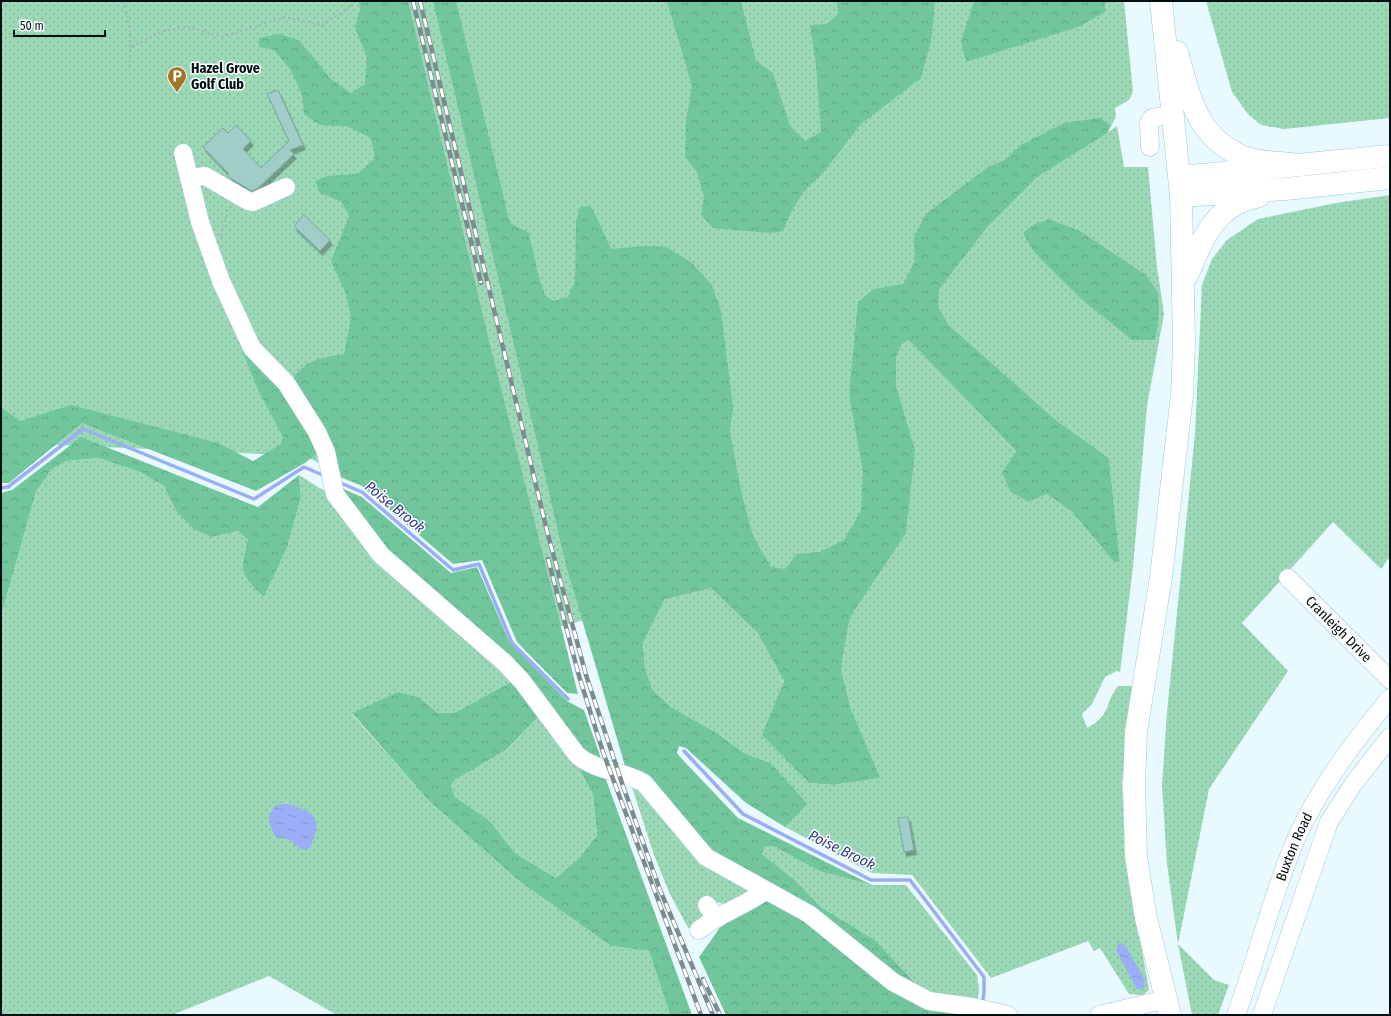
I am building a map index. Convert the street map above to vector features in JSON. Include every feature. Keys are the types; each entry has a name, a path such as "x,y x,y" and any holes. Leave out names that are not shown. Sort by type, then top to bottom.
{"highway":[{"path":"1162,1 1180,187 1184,284 1182,395 1161,577 1136,732 1134,785 1136,857 1146,918 1168,1007"},
{"path":"1162,1 1192,106 1206,129 1223,146 1247,159 1291,164"},
{"path":"1180,187 1291,164 1390,156"},
{"path":"1180,187 1285,189 1390,178"},
{"path":"1184,284 1200,245 1215,221 1238,203 1285,189"}],"street":[{"path":"1150,147 1149,123 1152,118 1173,114"},
{"path":"183,153 200,222 221,281 252,348 294,393 317,432 326,452 335,494 382,555 505,663 522,681 577,755 586,763 604,770 631,775 644,783 706,857 765,891 810,914 893,982 929,1000 973,1007 1008,1015"},
{"path":"189,178 206,176 242,199 253,202 286,187"},
{"name":"Cranleigh Drive","path":"1288,578 1390,680"},
{"name":"Buxton Road","path":"1236,1015 1290,856 1302,827 1330,776 1390,698"},
{"name":"Buxton Road","path":"1262,1015 1330,822 1354,783 1390,737"},
{"path":"699,930 711,912 752,900 765,891"},
{"path":"1106,1014 1168,1007"}],"path":[{"path":"123,1 129,20 132,46 129,67"},
{"path":"132,46 163,31 188,27 222,37 285,17 322,25 353,5 353,1"},
{"path":"208,244 222,236 228,210 242,199"}],"green space":[{"name":"Hazel Grove Golf Club","path":"1,1 1124,1 1133,92 1129,100 1115,108 1116,117 1108,132 1117,126 1124,167 1148,167 1157,267 1164,314 1147,406 1133,567 1120,672 1117,671 1105,677 1092,704 1082,714 1087,728 1095,723 1104,713 1118,686 1134,686 1122,783 1125,855 1149,990 1143,995 1129,994 1100,948 1094,951 1088,941 991,978 912,875 872,873 785,827 808,804 771,763 744,753 717,733 671,707 653,690 645,668 643,643 665,599 523,636 487,554 370,486 304,456 57,445 1,464","holes":["938,306 949,325 1056,420 1109,458 1120,561 1115,563 1072,512 1047,494 1028,502 1002,472 1016,451 910,340 902,343","850,617 841,668 851,709 879,778 833,785 809,783 763,735 784,681 757,632"]},
{"path":"359,1 408,1 489,341 578,694 567,693 517,642 482,560 453,564 362,486 340,477 291,382 296,374 308,364 320,359 344,354 351,318 346,294 331,261 349,216 342,202 320,193 315,181 327,176 358,174 375,158 371,138 346,126 320,125 304,114 302,94 290,69 274,50 259,47 259,38 279,34 299,40 331,79 351,93 365,84 367,58 355,27 360,10"},
{"path":"433,1 456,1 510,223 529,233 538,274 545,295 553,301 568,297 575,281 576,221 580,207 590,206 611,249 644,246 666,247 691,262 712,285 721,311 733,407 730,432 742,495 753,536 771,567 785,569 797,554 820,552 844,540 861,511 863,471 849,395 858,302 874,289 903,284 915,261 914,237 926,214 988,167 1005,160 1021,145 1064,123 1100,118 1110,125 1107,133 1037,177 989,225 939,289 938,306 949,325 1056,420 1109,458 1120,561 1115,563 1072,512 1047,494 1028,502 1010,491 1002,472 1016,451 909,340 902,344 896,357 896,386 915,450 906,533 850,617 841,668 851,709 880,778 833,785 809,783 762,735 784,681 757,632 711,588 665,599 643,643 645,668 653,690 671,707 717,733 744,753 771,763 808,804 785,827 746,803 686,748 679,746 677,753 681,758 738,818 872,885 819,871 774,846 765,846 762,854 796,881 821,907 875,940 924,992 719,860 639,772 633,768 625,766 566,565"},
{"path":"667,1 741,1 756,61 773,73 790,126 805,141 821,132 816,64 810,25 827,24 838,14 837,1 935,1 931,41 921,78 861,124 823,173 804,191 791,212 783,231 771,233 713,228 701,215 704,197 698,174 685,157 686,122 692,86"},
{"path":"974,1 1105,1 1105,12 1078,27 966,62 961,41"},
{"path":"1206,1 1390,1 1390,118 1284,129 1261,125 1248,114 1232,92"},
{"path":"1390,195 1390,556 1381,569 1333,522 1242,623 1288,671 1209,789 1178,944 1167,864 1162,785 1167,712 1195,434 1202,285 1212,259 1227,240 1258,219 1336,203"},
{"path":"1049,219 1080,231 1146,275 1158,293 1159,313 1155,340 1132,340 1079,297 1034,252 1023,233 1031,226"},
{"path":"243,341 285,388 319,452 305,463 256,491 82,423 9,483 1,483 1,407 20,421 71,405 218,443 253,461 281,444 283,437 259,392 239,343"},
{"path":"81,437 258,507 299,475 301,497 287,548 264,597 250,583 244,572 243,559 248,540 238,531 212,537 194,529 176,511 164,486 140,472 98,458 67,461 51,470 36,492 1,616 1,493 12,490"},
{"path":"98,458 140,472 164,486 176,511 212,537 238,531 248,540 242,562 264,597 287,548 301,497 299,475 326,492 514,680 454,713 438,713 420,698 374,703 352,714 428,800 519,881 611,946 649,951 670,1015 337,1015 269,976 172,1015 1,1015 1,616 36,492 51,470 67,461"},
{"path":"341,488 362,497 451,573 477,567 510,643 567,701 584,710 603,764 596,762 386,550"},
{"path":"514,680 542,713 506,750 455,780 451,785 455,797 489,820 515,853 556,878 579,859 597,835 593,795 575,761 605,777 692,1015 670,1015 649,951 611,946 519,881 428,800 352,713 398,692 420,698 438,713 454,713"},
{"path":"542,713 575,761 593,795 597,835 579,860 556,878 515,853 489,820 455,797 451,785 455,780 506,750"},
{"path":"630,781 754,893 724,904 717,902 708,895 698,902 705,920 697,927 688,928 669,892 654,855"},
{"path":"774,845 819,871 872,885 906,885 977,975 979,990 977,1004 924,992 875,940 821,907 796,881 762,854 765,846"},
{"path":"764,898 805,918 906,998 937,1011 962,1011 958,1015 726,1015 699,957 724,922"},
{"path":"1178,944 1214,980 1229,985 1218,1015 1192,1015"}],"water":[{"path":"287,804 305,810 315,818 316,830 310,848 301,849 290,840 276,837 269,821 270,814 276,805"},
{"path":"1119,942 1125,945 1145,980 1144,988 1137,989 1116,950"}],"building":[{"path":"278,90 303,145 290,150 294,154 258,188 252,191 227,176 229,174 203,147 223,128 228,133 236,125 251,141 243,149 261,168 289,141 267,94"},
{"path":"304,215 330,240 320,251 294,226"},
{"path":"908,817 914,850 904,852 898,818"}],"waterway":[{"name":"Poise Brook","path":"1,488 8,487 83,429 254,499 304,467 325,476"},
{"name":"Poise Brook","path":"338,482 362,492 453,570 479,564 512,643 568,699"},
{"name":"Poise Brook","path":"684,751 743,814 871,880 910,880 984,977 982,1004"}],"railway":[{"path":"413,1 481,283"},
{"path":"420,1 547,531 586,675 660,890 713,1015"},
{"path":"548,559 579,676 603,752 701,1015"},
{"path":"703,979 720,1015"}],"place":[{"name":"Hazel Grove Golf Club","path":"177,93"}]}
